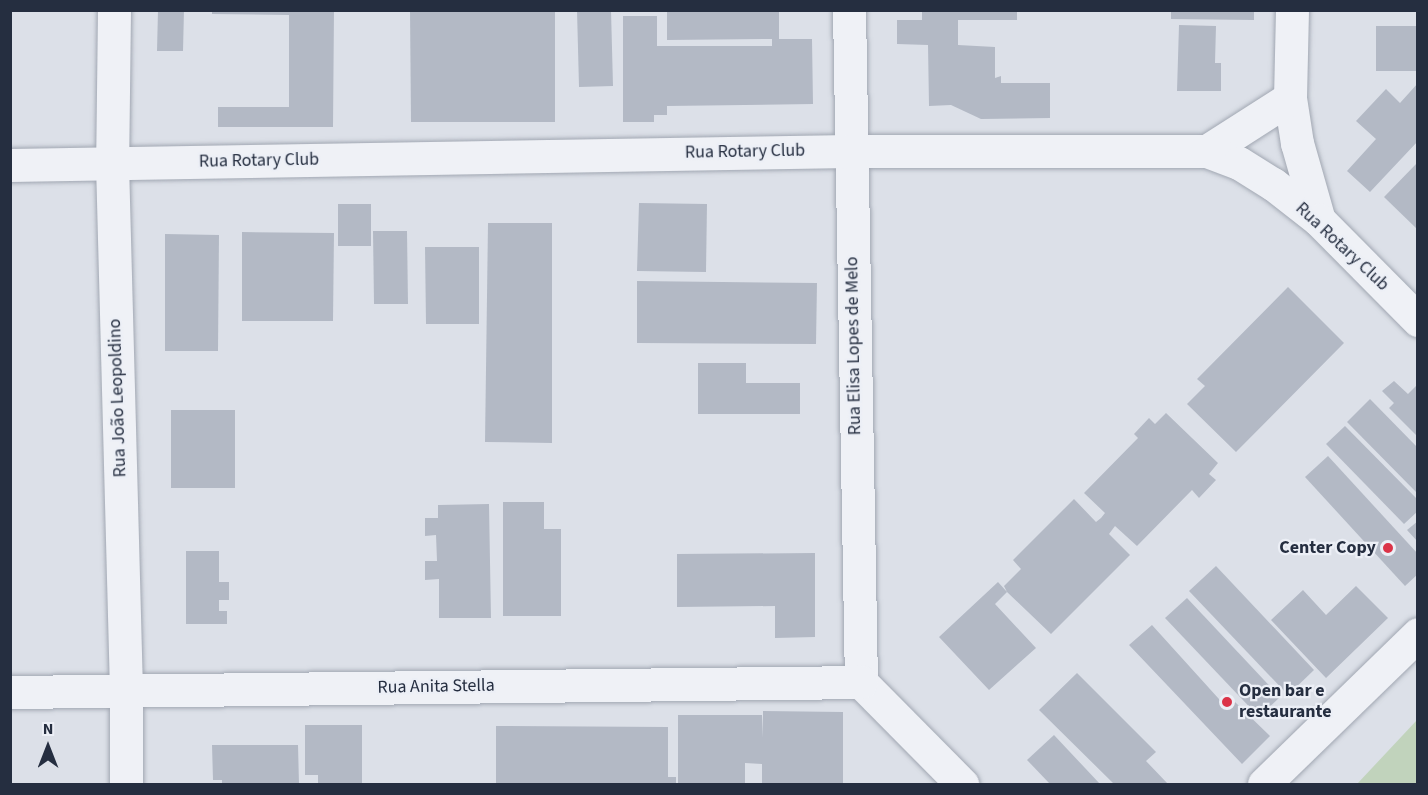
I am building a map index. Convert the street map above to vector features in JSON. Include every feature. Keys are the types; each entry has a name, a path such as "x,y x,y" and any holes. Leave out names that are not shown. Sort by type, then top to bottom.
{"street":[{"name":"Rua João Leopoldino","path":"114,10 112,164 126,690 126,784"},
{"name":"Rua Elisa Lopes de Melo","path":"849,10 861,681"},
{"path":"1292,10 1290,98 1297,143 1319,220"},
{"path":"1207,151 1290,98"},
{"name":"Rua Rotary Club","path":"10,165 850,151 1207,151 1239,164 1264,179 1319,220 1418,320"},
{"path":"1264,784 1418,634"},
{"path":"861,681 962,784"},
{"name":"Rua Anita Stella","path":"10,692 861,681"}],"green space":[{"path":"1417,720 1417,784 1357,784"}],"building":[{"path":"158,10 184,10 183,51 157,51"},
{"path":"212,10 334,10 333,127 218,127 218,107 289,107 289,15 212,14"},
{"path":"410,10 555,10 555,122 411,122"},
{"path":"577,10 611,10 613,86 579,87"},
{"path":"922,10 1017,10 1017,20 958,20 958,45 995,47 995,78 1001,76 1001,83 1050,83 1050,118 981,119 951,105 929,106 928,45 897,44 897,20 922,20"},
{"path":"1171,10 1254,10 1254,20 1171,19"},
{"path":"779,11 779,39 812,39 813,104 667,106 667,115 654,115 654,122 623,122 623,16 657,16 657,46 772,46 772,39 667,40 667,12"},
{"path":"1179,25 1216,26 1215,63 1221,63 1221,91 1177,91"},
{"path":"1376,26 1418,26 1418,71 1376,71"},
{"path":"1418,83 1418,141 1370,192 1347,171 1376,139 1356,121 1386,89 1400,103"},
{"path":"1418,162 1418,230 1384,197"},
{"path":"639,203 707,204 706,272 637,271"},
{"path":"338,204 371,204 371,246 338,246"},
{"path":"488,223 552,223 552,443 485,442"},
{"path":"373,231 407,231 408,304 374,304"},
{"path":"242,232 334,233 333,321 242,321"},
{"path":"165,234 219,235 218,351 165,351"},
{"path":"425,247 479,247 479,324 426,324"},
{"path":"637,281 817,283 816,344 637,343"},
{"path":"1288,287 1344,343 1236,452 1187,404 1205,386 1197,379"},
{"path":"698,363 746,363 746,383 800,383 800,414 698,414"},
{"path":"1394,381 1408,394 1416,386 1418,388 1418,437 1389,408 1394,403 1382,391"},
{"path":"1370,399 1418,448 1418,494 1347,422"},
{"path":"171,410 235,410 235,488 171,488"},
{"path":"1166,413 1218,463 1209,474 1216,480 1199,498 1192,490 1137,546 1115,526 1109,534 1130,555 1051,634 1007,592 1004,586 1021,569 1013,560 1074,499 1096,522 1101,518 1105,513 1084,493 1138,438 1134,434 1149,418 1155,424"},
{"path":"1345,426 1418,500 1418,511 1404,524 1326,444"},
{"path":"1328,456 1418,554 1418,574 1405,586 1305,477"},
{"path":"503,502 544,502 544,529 561,529 561,616 503,616"},
{"path":"489,504 491,618 439,618 439,579 425,580 425,561 437,561 436,535 425,536 425,518 438,518 438,505"},
{"path":"1418,521 1418,542 1407,530"},
{"path":"186,551 219,551 219,582 229,582 229,600 219,600 219,611 227,611 227,624 186,624"},
{"path":"815,553 815,637 775,638 775,606 677,607 677,554"},
{"path":"1216,566 1314,670 1288,695 1189,591"},
{"path":"998,582 1007,592 995,604 1036,648 989,690 939,637"},
{"path":"1356,586 1388,618 1326,678 1271,620 1303,590 1326,615"},
{"path":"1187,598 1280,697 1259,717 1165,618"},
{"path":"1152,625 1228,709 1235,702 1270,736 1242,764 1129,645"},
{"path":"1077,673 1156,752 1146,761 1168,784 1114,784 1039,710"},
{"path":"763,711 843,712 843,784 762,784 762,764 745,763 745,784 678,784 678,715 762,715 763,738"},
{"path":"305,725 362,725 362,784 318,784 318,775 305,775"},
{"path":"496,726 668,727 668,777 676,777 676,784 496,784"},
{"path":"1054,735 1100,784 1050,784 1027,760"},
{"path":"212,745 298,745 299,784 222,784 222,780 213,780"}],"place":[{"name":"Center Copy","path":"1388,548"},
{"name":"Open bar e restaurante","path":"1227,702"}]}
